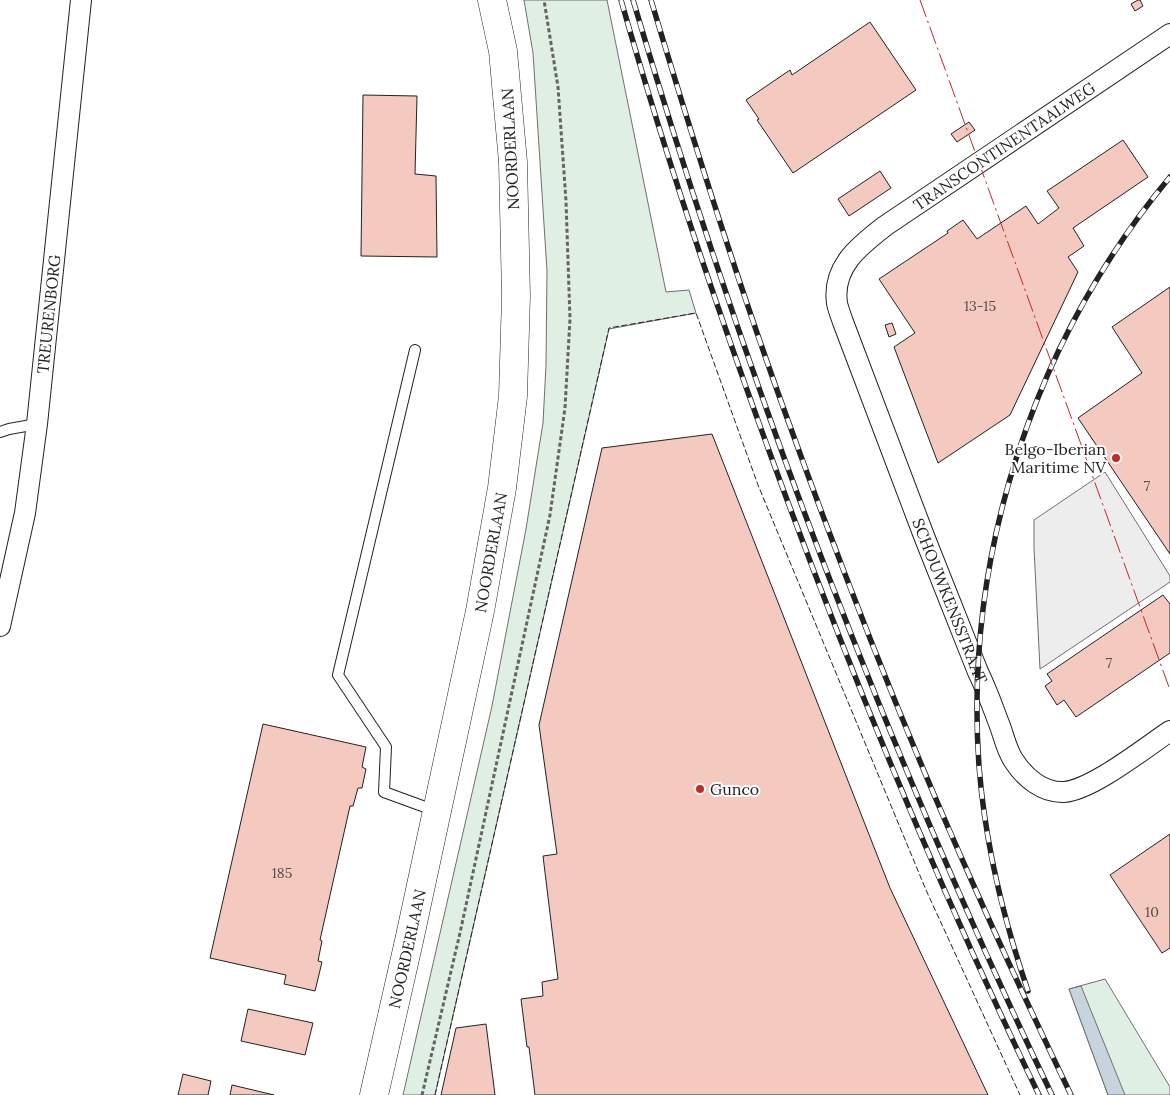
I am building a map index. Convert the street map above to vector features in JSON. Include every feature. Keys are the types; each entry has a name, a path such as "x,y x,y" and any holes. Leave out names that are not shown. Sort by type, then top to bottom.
{"main road":[{"name":"NOORDERLAAN","path":"374,1095 480,611 502,488 513,396 516,296 513,162 503,51 492,0"}],"street":[{"name":"TREURENBORG","path":"0,626 25,513 37,424 81,0"},
{"name":"TRANSCONTINENTAALWEG","path":"844,265 854,252 885,226 1170,34"},
{"name":"SCHOUWKENSSTRAAT","path":"844,265 838,279 837,289 837,304 843,322 924,536 987,691 1005,741 1023,773 1035,784 1052,791 1066,792 1082,787 1114,769 1170,731"}],"lane":[{"path":"415,350 338,675 386,746 384,792 437,812"},
{"path":"0,432 37,424"}],"path":[{"path":"422,1095 460,933 550,515 564,408 570,319 566,201 558,87 544,0"}],"green space":[{"path":"524,0 607,0 666,292 689,290 696,313 609,329 435,1095 403,1095 492,706 526,529 543,423 547,271 533,53"},
{"path":"1105,979 1170,1087 1170,1095 1108,1095 1069,989"}],"shaded area":[{"path":"1105,472 1170,576 1170,582 1040,669 1034,520"},
{"path":"1081,986 1125,1095 1108,1095 1069,989"}],"building":[{"path":"1140,0 1143,6 1135,11 1131,4"},
{"path":"870,22 916,90 793,173 757,120 759,119 746,100 790,70 792,75"},
{"path":"363,95 417,96 415,174 436,176 437,257 361,256"},
{"path":"969,122 975,130 957,142 951,134"},
{"path":"1123,140 1148,177 1073,228 1084,246 1068,257 1078,272 1010,415 938,463 894,347 915,333 879,279 948,233 947,231 963,220 977,239 1026,206 1038,224 1059,208 1047,191"},
{"path":"880,171 891,188 849,216 838,199"},
{"path":"1170,287 1170,554 1078,418 1142,373 1112,327"},
{"path":"892,323 896,334 889,337 885,325"},
{"name":"Gunco","path":"712,434 890,888 988,1095 535,1095 521,999 543,996 542,982 558,979 543,856 557,854 539,725 602,448"},
{"path":"1163,595 1170,604 1170,653 1076,717 1064,700 1057,705 1045,686 1052,681 1047,674"},
{"path":"263,724 366,747 362,767 366,769 362,788 358,788 353,806 350,806 320,940 322,941 318,961 322,962 315,991 284,984 286,975 210,958"},
{"path":"1170,834 1170,948 1162,953 1110,875"},
{"path":"248,1009 313,1023 305,1055 241,1041"},
{"path":"486,1024 495,1095 441,1095 456,1028"},
{"path":"183,1074 211,1081 208,1095 178,1095"},
{"path":"232,1085 274,1095 230,1095"}],"railway":[{"path":"621,0 690,225 798,530 895,775 965,936 1039,1095"},
{"path":"633,0 722,280 821,556 874,692 931,828 990,962 1052,1095"},
{"path":"651,0 737,274 774,383 836,551 950,831 1071,1095"},
{"path":"1028,991 996,880 982,795 979,766 977,687 983,607 997,529 1018,453 1046,379 1081,308 1122,240 1170,177"}],"fence":[{"path":"435,1095 609,328 696,313 758,485 926,890 1020,1095"}],"power":[{"path":"920,0 1170,690"}],"place":[{"name":"Belgo-Iberian Maritime NV","path":"1116,458"},
{"name":"Gunco","path":"700,789"}]}
